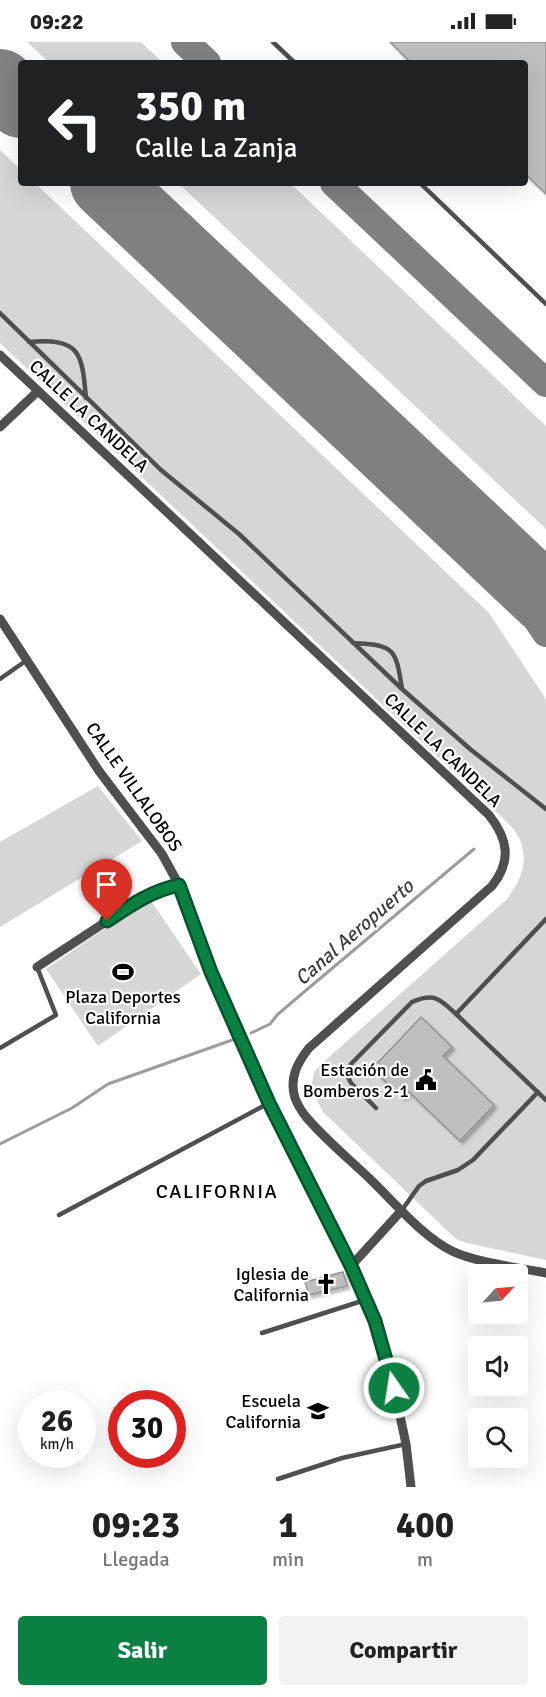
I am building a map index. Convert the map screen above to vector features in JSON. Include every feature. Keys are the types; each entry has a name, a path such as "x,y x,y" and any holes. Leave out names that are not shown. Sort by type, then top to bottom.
{"street":[{"name":"CALLE LA CANDELA","path":"0,355 489,814 501,832 506,849 505,860 499,877 492,886 309,1048 296,1067 293,1090 296,1101 309,1120 432,1237 454,1252 546,1273"},
{"path":"0,427 38,391"},
{"name":"CALLE VILLALOBOS","path":"0,619 99,771 162,854 179,885 211,972 269,1103 351,1266 375,1321 389,1365 406,1444 411,1487"},
{"path":"37,967 142,898 159,890 179,885"},
{"path":"351,1266 402,1210"}],"lane":[{"path":"273,42 292,60"},
{"path":"423,186 546,304"},
{"path":"0,313 161,470 239,534 402,689 470,749 546,809"},
{"path":"29,342 60,341 73,347 81,358 86,398"},
{"path":"353,643 377,644 390,649 396,657 402,689"},
{"path":"0,679 28,660"},
{"path":"456,1014 546,919"},
{"path":"0,1048 56,1015 37,967"},
{"path":"376,1108 351,1083 347,1075 351,1064 412,1002 425,996 440,999 546,1100"},
{"path":"402,1210 419,1186 426,1181 458,1170 473,1160 538,1092"},
{"path":"59,1215 269,1103"},
{"path":"262,1333 366,1300"},
{"path":"278,1479 342,1458 406,1444"}],"shaded area":[{"path":"27,42 141,42 160,60 47,60"},
{"path":"0,150 18,167 18,186 38,186 489,613 544,696 546,701 546,1260 456,1239 323,1112 311,1089 314,1073 319,1066 506,900 518,882 523,863 524,854 518,835 0,343"},
{"path":"181,186 293,186 546,426 546,529"},
{"path":"98,786 142,841 0,927 0,842"},
{"name":"Plaza Deportes California","path":"149,898 201,974 98,1046 46,969"}],"building":[{"path":"390,42 546,42 546,194 528,177 528,60 408,60"},
{"name":"Estación de Bomberos 2-1","path":"421,1017 452,1047 443,1056 494,1105 460,1141 409,1092 403,1098 372,1069"},
{"name":"Iglesia de California","path":"343,1272 347,1286 309,1295 305,1282"}],"waterway":[{"name":"Canal Aeropuerto","path":"251,1033 270,1024 277,1015 474,849"},
{"path":"0,1144 72,1108 108,1084 235,1039"}],"taxiway":[{"path":"185,42 204,60"},
{"path":"337,186 546,383"},
{"path":"458,515 523,599 546,633"}],"runway":[{"path":"0,84 18,100"},
{"path":"108,186 546,599"}],"place":[{"name":"Plaza Deportes California","path":"123,972"},
{"name":"Estación de Bomberos 2-1","path":"426,1080"},
{"name":"Iglesia de California","path":"326,1284"},
{"name":"Escuela California","path":"318,1411"}],"district":[{"name":"CALIFORNIA","path":"217,1191"}],"route":[{"path":"107,921 142,898 159,890 179,885 211,972 269,1103 351,1266 375,1321 394,1388"}]}
